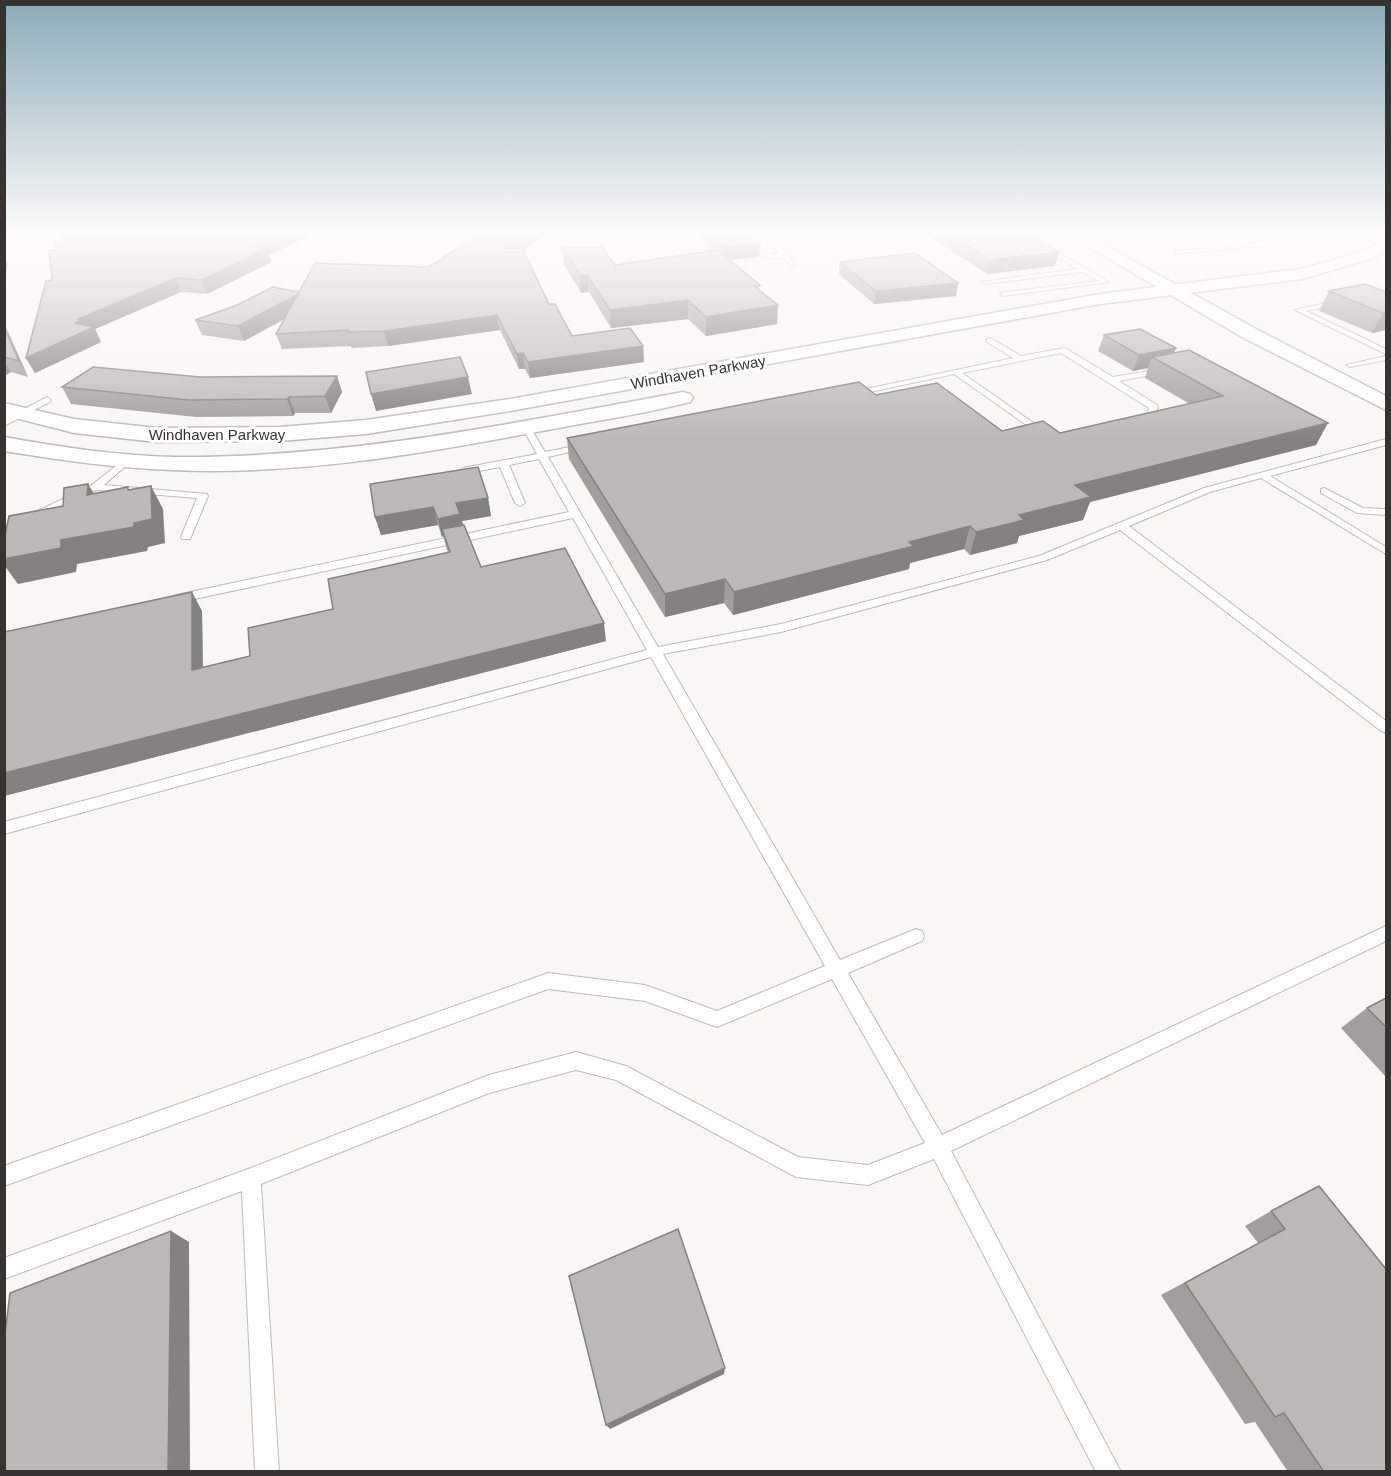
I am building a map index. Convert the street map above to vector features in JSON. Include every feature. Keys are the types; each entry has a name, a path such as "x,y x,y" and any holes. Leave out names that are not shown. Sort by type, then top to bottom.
{"main road":[{"name":"Windhaven Parkway","path":"9,414 115,432 158,435 242,436 366,428 827,350 1085,302"},
{"path":"1142,312 1174,302"},
{"path":"1208,302 1386,404"},
{"path":"1228,302 1377,378"},
{"path":"968,345 1020,334"},
{"path":"827,350 848,367"},
{"name":"Windhaven Parkway","path":"4,444 70,455 128,460 222,462 293,459 387,450 698,395"},
{"path":"510,405 526,427"}],"lane":[{"path":"1340,302 1299,310 1386,352"},
{"path":"990,340 1020,359"},
{"path":"841,395 1062,350 1154,407 1148,422 1137,424"},
{"path":"1350,365 1386,358"},
{"path":"1112,380 1170,369"},
{"path":"956,372 1037,432 1057,437"},
{"path":"9,414 47,400"},
{"path":"526,427 938,1147 1109,1472"},
{"path":"4,828 654,652 781,628 1023,564 1043,558 1207,490 1386,442"},
{"path":"448,473 599,444"},
{"path":"4,531 95,487 128,460"},
{"path":"503,463 520,503"},
{"path":"1262,475 1386,551"},
{"path":"95,487 203,496 186,537"},
{"path":"1324,490 1361,511 1386,512"},
{"path":"168,601 575,514"},
{"path":"1121,525 1386,728"},
{"path":"4,1269 250,1178 489,1084 576,1062 619,1072 796,1167 868,1175 938,1147 1386,933"},
{"path":"4,1176 548,981 645,993 717,1019 916,936"},
{"path":"250,1178 267,1472"}],"building":[{"path":"41,302 119,302 78,319 82,320 75,323 94,327 26,358"},
{"path":"243,302 283,302 238,326 195,320"},
{"path":"294,302 548,302 555,304 572,336 630,328 643,346 528,362 523,353 517,354 497,315 384,331 348,332 348,330 276,334"},
{"path":"605,302 673,302 610,310"},
{"path":"690,302 774,302 778,305 706,317"},
{"path":"1356,302 1386,302 1386,312 1383,313"},
{"path":"4,328 19,361 4,357"},
{"path":"1140,329 1176,348 1139,355 1104,335"},
{"path":"1189,350 1328,423 1075,485 1091,497 1019,515 1024,520 976,532 970,526 909,542 914,546 734,592 725,579 665,594 567,438 859,382 876,395 937,383 1002,431 1043,421 1060,433 1223,396 1152,357"},
{"path":"460,357 468,377 371,394 366,372"},
{"path":"93,367 200,377 337,376 325,396 289,397 287,399 189,400 62,387"},
{"path":"478,467 488,498 456,503 460,514 438,519 433,507 375,517 370,484"},
{"path":"88,484 87,495 128,487 128,490 151,486 152,519 134,523 134,527 61,540 61,548 4,559 4,541 9,516 63,506 64,488"},
{"path":"464,525 481,567 565,548 604,623 4,773 4,632 192,592 192,670 250,656 248,628 333,609 328,579 450,552 442,529"},
{"path":"1386,998 1386,1027 1367,1008"},
{"path":"1319,1186 1386,1269 1386,1472 1324,1472 1284,1413 1275,1417 1185,1283 1285,1229 1271,1211"},
{"path":"678,1229 725,1368 606,1425 569,1276"},
{"path":"171,1231 168,1472 4,1472 4,1343 10,1293"}]}
